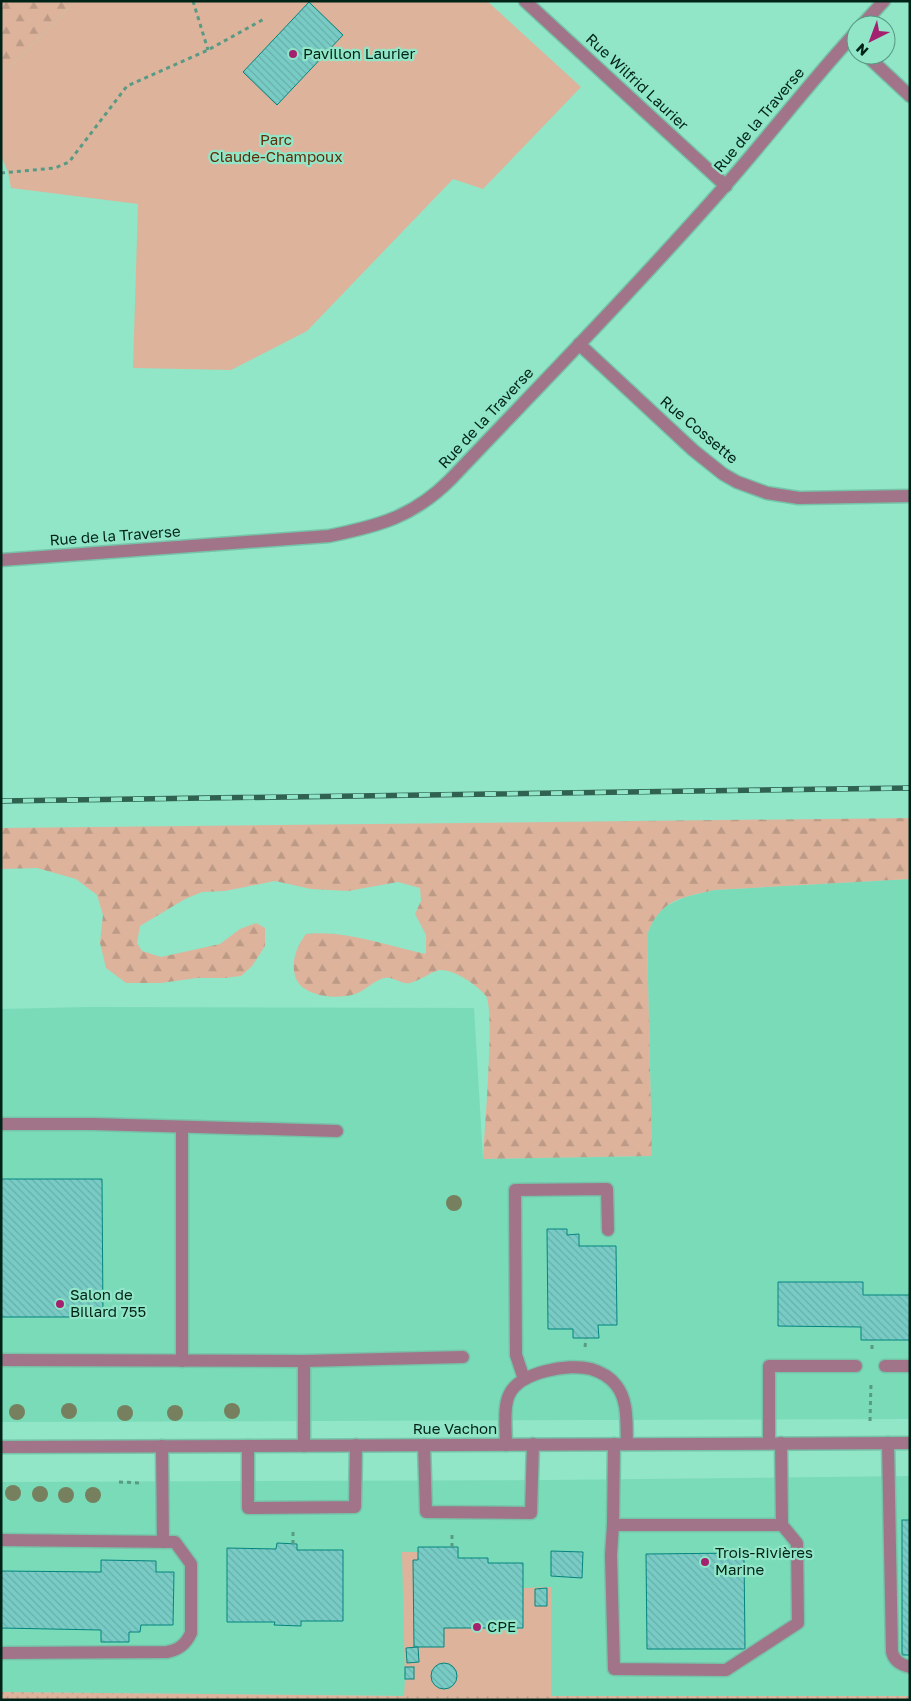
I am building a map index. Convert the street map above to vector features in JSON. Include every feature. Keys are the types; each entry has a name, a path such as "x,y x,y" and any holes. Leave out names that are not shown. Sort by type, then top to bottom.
{"street":[{"name":"Rue Wilfrid Laurier","path":"525,1 726,186"},
{"path":"871,15 884,1"},
{"name":"Rue de la Traverse","path":"1,560 315,537 337,534 378,524 402,515 423,504 439,491 726,186 829,61 846,46"},
{"path":"877,65 910,96"},
{"name":"Rue Cossette","path":"579,344 611,376 709,464 737,482 767,493 799,498 910,496"},
{"path":"1,1124 93,1124 337,1131"},
{"path":"182,1127 182,1360"},
{"path":"524,1379 516,1354 515,1190 607,1189 608,1230"},
{"path":"1,1360 304,1361 462,1357"},
{"path":"304,1361 304,1446"},
{"path":"506,1445 508,1398 514,1388 524,1379 541,1372 574,1366 592,1369 606,1375 616,1385 624,1401 611,1555 614,1669 726,1670 798,1623 797,1543 782,1525 769,1366 856,1366"},
{"path":"885,1366 910,1366"},
{"path":"888,1443 892,1652 897,1661 902,1665 910,1667"},
{"name":"Rue Vachon","path":"1,1447 910,1443"},
{"path":"424,1445 426,1512 532,1513 533,1444"},
{"path":"248,1446 248,1508 355,1506 356,1445"},
{"path":"162,1446 163,1542"},
{"path":"613,1525 782,1525"},
{"path":"1,1540 176,1542 191,1564 191,1633 179,1648 167,1652 1,1653"}],"path":[{"path":"193,1 208,50"},
{"path":"1,173 56,168 69,162 127,86 208,50 264,19"}],"shaded area":[{"path":"910,879 910,1419 1,1422 1,1009 89,1007 474,1008 483,1159 652,1156 647,935 653,920 664,907 685,897 714,890"},
{"path":"910,1476 910,1696 404,1696 1,1692 1,1482 551,1480"}],"green space":[{"path":"1,1 76,1 11,66 1,73"},
{"name":"Parc Claude-Champoux","path":"76,1 487,1 581,87 483,189 453,179 307,331 231,370 133,368 138,204 11,188 8,172 1,156 1,73 11,66"},
{"path":"910,818 910,879 714,890 682,898 665,907 658,914 647,935 652,1156 483,1159 489,1047 488,1006 486,996 459,975 441,970 410,983 385,978 378,980 359,993 339,997 312,993 304,989 299,983 295,976 294,959 300,943 306,934 321,933 352,936 426,954 426,935 415,914 421,901 420,888 398,882 348,891 311,889 275,881 225,891 202,892 185,899 140,926 137,943 142,951 161,957 220,944 240,929 256,923 265,928 265,946 252,966 241,976 197,978 161,983 126,983 106,968 100,943 103,915 97,895 76,879 37,868 1,869 1,828"},
{"path":"402,1552 418,1552 418,1560 413,1560 414,1647 444,1647 444,1628 523,1628 523,1588 551,1587 551,1696 404,1696"},
{"path":"1,1692 404,1696 910,1696 910,1700 1,1700"}],"building":[{"name":"Pavillon Laurier","path":"309,2 343,35 277,105 243,72"},
{"path":"1,1179 102,1179 103,1317 1,1317"},
{"path":"547,1229 567,1229 567,1235 579,1234 579,1246 616,1246 617,1325 598,1325 599,1338 573,1338 573,1329 548,1329"},
{"path":"778,1282 863,1282 863,1295 910,1295 910,1340 861,1340 861,1327 778,1326"},
{"path":"902,1520 910,1520 910,1655 902,1655"},
{"path":"277,1543 297,1544 297,1550 343,1550 343,1621 301,1621 301,1626 274,1625 275,1622 227,1622 227,1548 276,1549"},
{"path":"418,1547 458,1547 458,1558 488,1558 488,1563 523,1563 523,1628 444,1628 444,1647 414,1647 413,1560 418,1560"},
{"path":"551,1551 583,1552 582,1578 551,1576"},
{"path":"744,1553 745,1649 647,1649 646,1554"},
{"path":"101,1560 156,1561 156,1572 174,1572 173,1625 141,1625 140,1632 129,1632 129,1642 101,1642 101,1630 1,1628 1,1571 101,1572"},
{"path":"547,1588 547,1606 535,1606 535,1589"},
{"path":"418,1647 419,1662 407,1663 406,1648"},
{"path":"444,1663 454,1666 457,1676 454,1686 444,1689 434,1686 431,1676 434,1666"},
{"path":"405,1667 414,1667 414,1679 405,1679"}],"railway":[{"path":"1,801 910,788"}],"place":[{"name":"Pavillon Laurier","path":"293,54"},
{"name":"Salon de Billard 755","path":"60,1304"},
{"name":"Trois-Rivières Marine","path":"705,1562"},
{"name":"CPE","path":"477,1627"}]}
